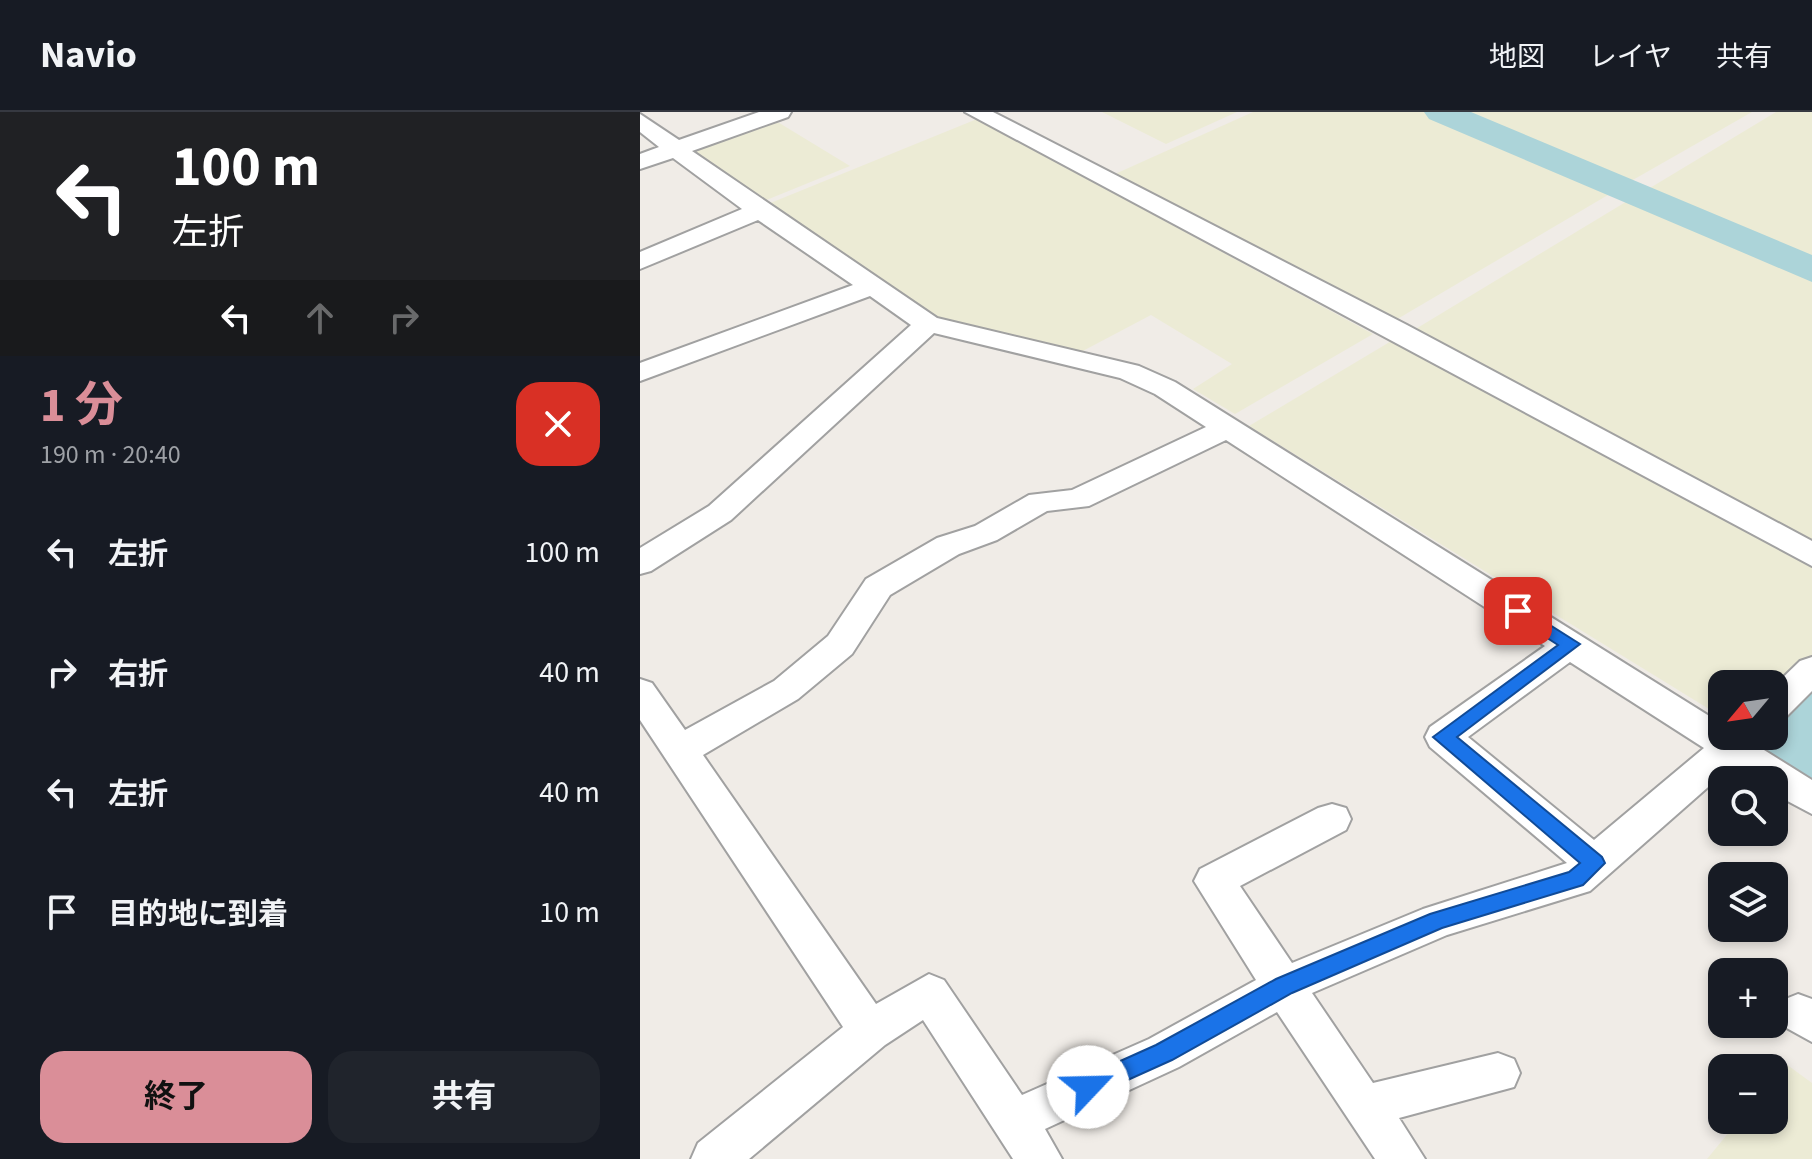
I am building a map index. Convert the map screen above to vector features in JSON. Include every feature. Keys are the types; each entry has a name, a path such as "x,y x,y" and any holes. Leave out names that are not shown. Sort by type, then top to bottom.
{"street":[{"path":"640,162 780,112"},
{"path":"976,112 1397,331 1812,555"},
{"path":"640,121 760,210 928,324 1129,372 1165,388 1571,644 1708,725"},
{"path":"640,261 760,210"},
{"path":"640,373 871,287"},
{"path":"640,563 720,513 928,324"},
{"path":"679,751 786,690 808,672 840,645 878,587 948,546 986,533 1040,502 1078,499 1228,428"},
{"path":"1571,644 1443,737 1594,863"},
{"path":"1788,693 1812,670"},
{"path":"640,692 870,1031"},
{"path":"1013,1121 1164,1053 1284,986 1437,921 1576,879 1728,750"},
{"path":"1748,750 1812,799"},
{"path":"1332,819 1214,881 1363,1106 1402,1159"},
{"path":"714,1159 870,1031 929,993 1039,1159"},
{"path":"1363,1106 1498,1073"}],"green space":[{"path":"1102,112 1237,112 1166,144"},
{"path":"1253,112 1427,112 1613,192 1394,321 1115,174"},
{"path":"1454,112 1752,112 1624,185"},
{"path":"1776,112 1812,112 1812,267 1640,194"},
{"path":"977,119 1373,334 1235,414 1193,389 1232,364 1151,315 1079,353 940,320 768,204"},
{"path":"776,121 850,166 764,201 692,152"},
{"path":"1629,200 1812,279 1812,546 1409,333"},
{"path":"1393,340 1812,565 1812,655 1788,678 1788,670 1708,670 1708,708 1249,426"},
{"path":"1788,1065 1812,1083 1812,1159 1707,1159 1728,1134 1788,1134"}],"waterway":[{"path":"1441,112 1812,270"},
{"path":"1812,708 1770,750 1812,776"}],"route":[{"path":"1088,1087 1164,1053 1284,986 1437,921 1576,879 1594,863 1443,737 1571,644 1518,611"}]}
